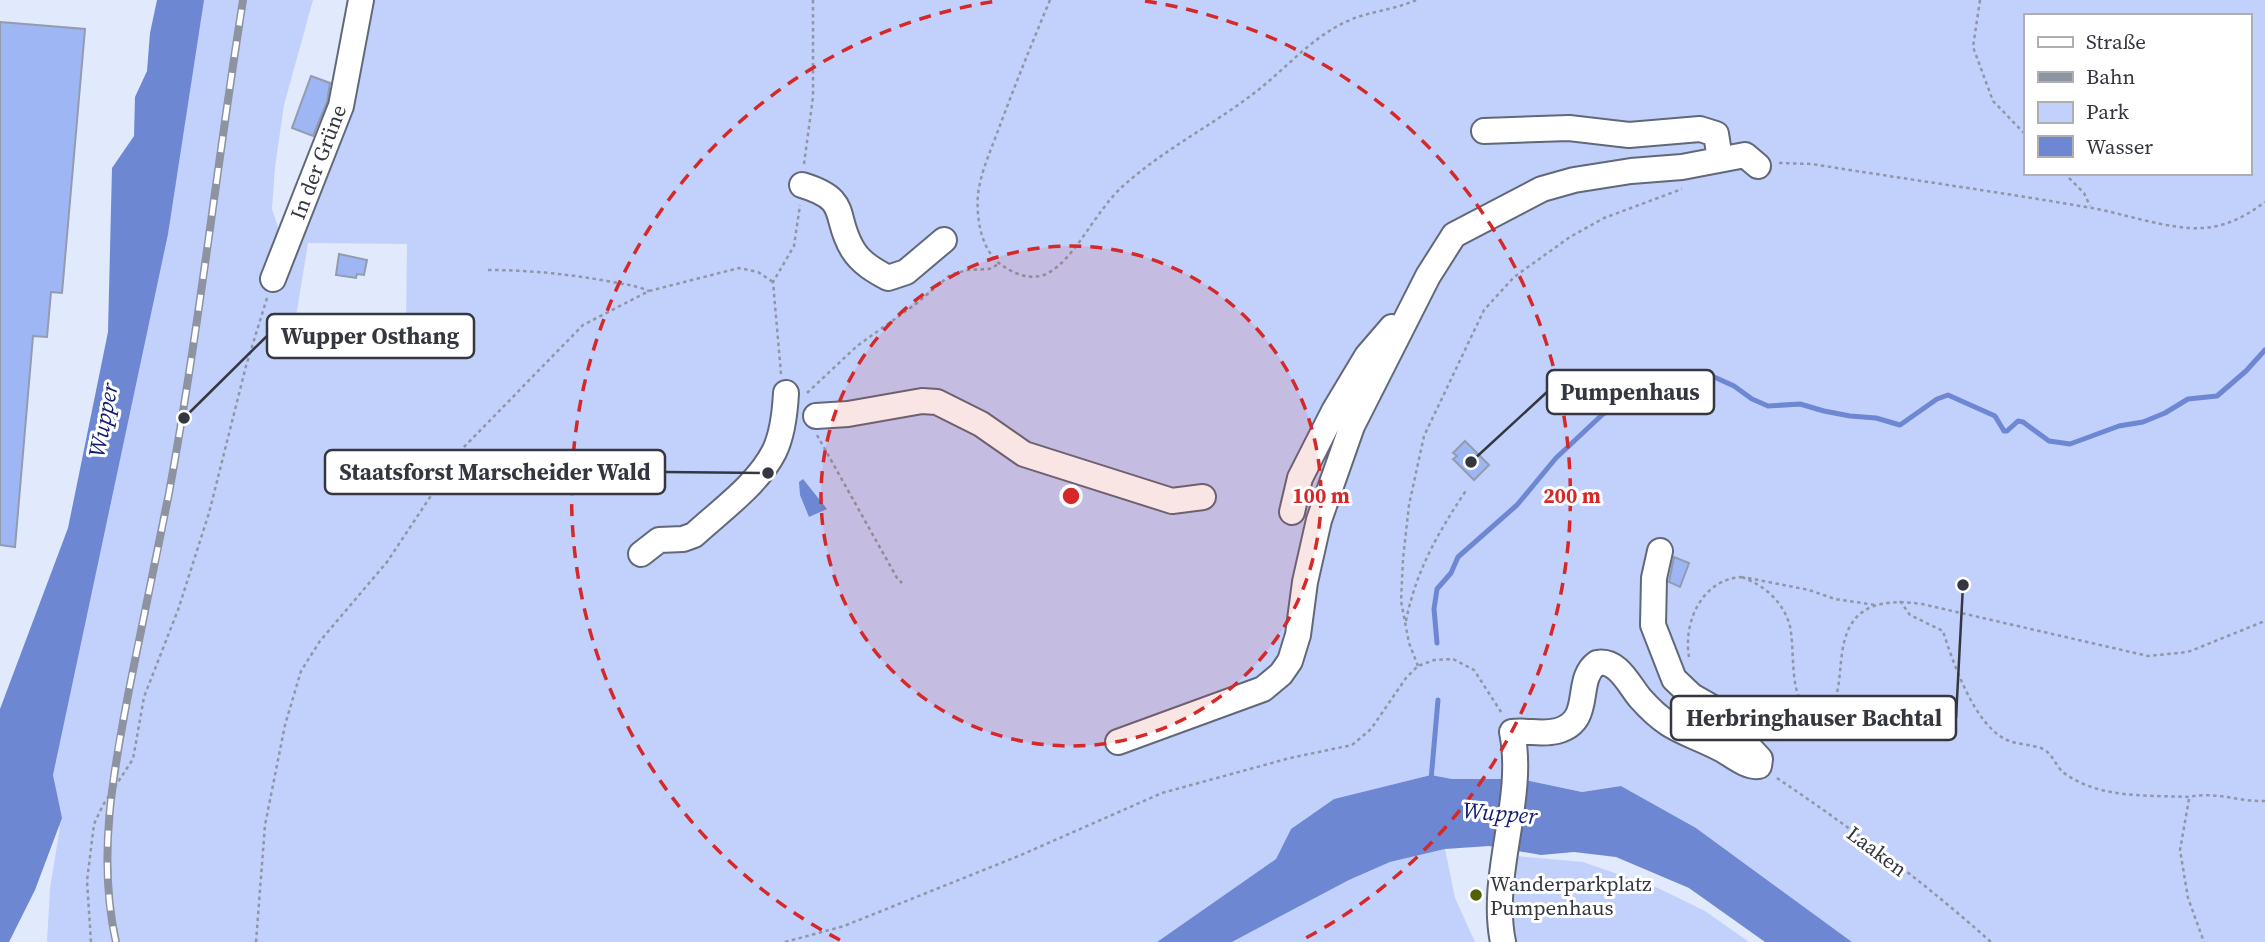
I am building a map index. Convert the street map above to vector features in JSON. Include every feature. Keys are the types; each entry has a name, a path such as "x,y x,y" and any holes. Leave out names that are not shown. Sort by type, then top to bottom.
{"street":[{"name":"In der Grüne","path":"272,279 341,106 361,0"},
{"path":"1484,131 1569,128 1629,135 1700,129 1716,134 1720,159"},
{"path":"1118,742 1263,689 1281,674 1290,662 1298,635 1305,582 1319,520 1352,426 1428,276 1454,235 1542,189 1574,180 1631,171 1682,167 1745,155 1758,166"},
{"path":"802,185 824,192 837,204 854,252 872,269 888,278 906,272 944,240"},
{"path":"1292,512 1300,478 1360,367 1384,333 1393,326 1402,327"},
{"path":"641,554 659,540 683,539 694,535 753,480 774,451 781,431 805,410 848,414 922,401 937,402 981,424 1024,454 1172,501 1203,497"},
{"path":"1503,942 1500,902 1514,776 1515,744 1512,732 1526,730 1541,734 1568,726 1580,712 1589,672 1597,663 1604,662 1617,669 1665,724 1719,748 1748,765 1759,766 1760,759 1753,750 1713,708 1692,696 1674,679 1653,625 1654,578 1660,551"}],"path":[{"path":"813,0 813,97 794,246 773,282 779,368 902,583"},
{"path":"1050,0 983,172 977,213 981,232 999,264 1016,274 1033,277 1046,274 1063,263 1103,205 1148,165 1255,93 1331,30 1350,20 1394,9 1416,0"},
{"path":"1980,0 1973,47 1993,101 2024,133"},
{"path":"1758,166 1782,162 1812,164 2091,208 2176,227 2199,229 2239,219 2265,202"},
{"path":"2066,175 2084,193 2091,208"},
{"path":"1418,666 1401,601 1409,505 1424,436 1484,310 1514,277 1570,237 1604,218 1691,186"},
{"path":"805,410 857,346 917,303 950,275 967,270 989,269 999,264"},
{"path":"256,942 265,825 285,725 301,671 320,641 387,562 462,449 583,325 649,291 739,268 758,272 773,282"},
{"path":"488,270 533,270 570,274 636,285 649,291"},
{"path":"91,942 87,881 94,824 133,759 144,697 178,610 209,513 246,366 272,279"},
{"path":"1405,624 1416,581 1436,536 1468,489"},
{"path":"1742,578 1770,593 1788,618 1794,649 1795,691 1802,704 1813,709 1827,707 1836,697 1849,626 1861,611 1899,600 2148,656 2188,652 2265,621"},
{"path":"1690,665 1688,636 1697,606 1713,586 1728,579 1742,578 1875,605"},
{"path":"1899,600 1910,615 1942,631 1953,664 1981,718 2006,740 2047,750 2063,772 2100,791 2189,797 2203,794 2227,795 2265,801"},
{"path":"785,942 844,926 1162,793 1290,758 1353,745 1371,729 1406,678 1418,666 1434,660 1453,659 1466,664 1483,680 1512,732"},
{"name":"Laaken","path":"1759,766 1842,824 1958,912 1991,942"},
{"path":"2189,797 2180,850 2188,898 2204,942"}],"green space":[{"path":"187,0 313,0 284,105 275,167 272,209 278,227 288,235 341,105 359,0 2265,0 2265,942 1852,942 1696,828 1621,786 1582,792 1520,779 1452,779 1431,775 1334,799 1291,829 1276,859 1157,942 47,942 50,888 60,827 12,828","holes":["308,243 407,244 406,324 296,317"]},
{"path":"1445,849 1455,898 1475,942 1232,942 1349,880 1390,862"},
{"path":"1517,856 1583,862 1658,888 1705,911 1749,942 1514,942 1507,917"}],"water":[{"name":"Wupper","path":"157,0 204,0 168,234 53,775 62,818 35,890 9,942 0,942 0,709 68,528 108,332 112,168 134,136 135,97 147,71 150,33"},
{"path":"803,479 827,509 809,517 800,495 799,482"},
{"name":"Wupper","path":"1431,775 1452,779 1520,779 1582,792 1621,786 1696,828 1852,942 1765,942 1689,888 1616,857 1574,852 1541,855 1489,846 1445,849 1390,862 1349,880 1232,942 1157,942 1276,859 1291,829 1334,799"}],"building":[{"path":"0,22 85,29 62,293 51,292 47,337 33,336 15,547 0,545"},
{"path":"311,76 330,83 327,102 313,136 292,128"},
{"path":"339,254 367,260 364,275 357,274 356,278 336,275"},
{"path":"1465,441 1489,465 1474,480 1453,459 1457,456 1453,453"},
{"path":"1674,557 1689,563 1680,587 1669,582"}],"waterway":[{"path":"1437,643 1434,609 1437,589 1451,573 1458,557 1517,505 1556,458 1603,414 1660,386 1712,376 1768,406 1800,404 1900,425 1937,399 1948,395 1995,416 2004,431 2018,421 2049,441 2070,444 2119,426 2143,422 2188,399 2217,396 2265,350"},
{"path":"1431,780 1438,700"}],"railway":[{"path":"116,942 108,879 109,816 113,784 180,431 243,0"}],"place":[{"name":"Wupper Osthang","path":"184,418"},
{"name":"Pumpenhaus","path":"1471,462"},
{"name":"Staatsforst Marscheider Wald","path":"768,473"},
{"name":"Herbringhauser Bachtal","path":"1963,585"},
{"name":"Wanderparkplatz Pumpenhaus","path":"1476,895"}]}
